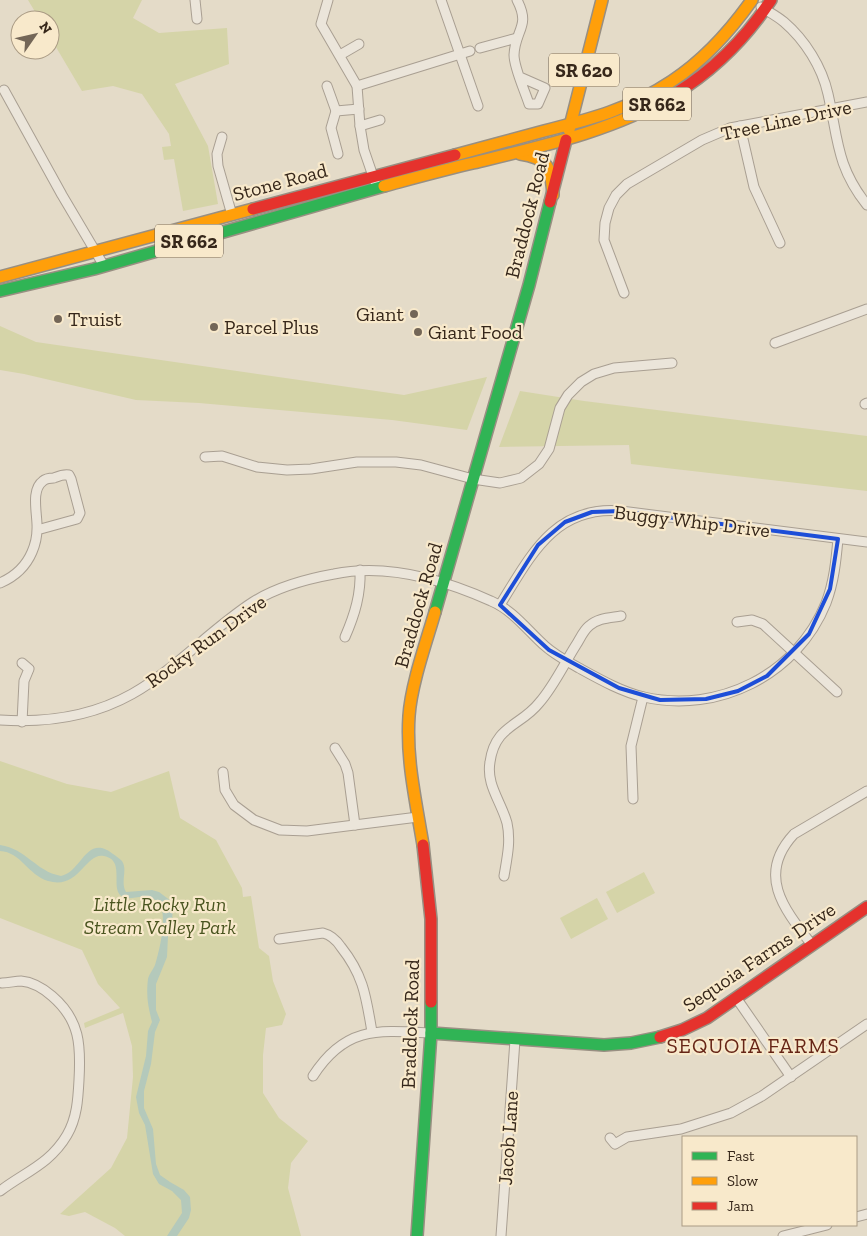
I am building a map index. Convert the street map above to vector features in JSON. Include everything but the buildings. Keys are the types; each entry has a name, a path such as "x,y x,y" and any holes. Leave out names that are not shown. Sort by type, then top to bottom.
{"main road":[{"name":"Braddock Road","path":"417,1236 431,1033 431,919 425,858 409,753 409,715 413,692 553,195 602,0"},
{"name":"SR 662","path":"570,124 602,116 643,99 676,79 714,46 742,15 751,0"},
{"name":"SR 662","path":"566,140 624,120 674,94 726,56 768,5"},
{"name":"Stone Road","path":"0,277 570,124"},
{"name":"Stone Road","path":"0,291 104,266 438,171 566,140"},
{"path":"512,153 538,157 546,163 550,171 553,195"},
{"name":"Sequoia Farms Drive","path":"431,1033 604,1045 643,1042 676,1033 691,1027 737,999 867,906"}],"street":[{"path":"195,0 197,19"},
{"path":"328,0 321,24 357,86 364,150 377,189"},
{"path":"441,0 478,106"},
{"path":"517,0 523,12 523,26 517,38 514,57 520,76"},
{"path":"751,0 768,5 807,49 824,80 842,161 851,182 867,205"},
{"path":"480,48 517,38"},
{"path":"340,55 358,44"},
{"path":"357,86 470,51"},
{"path":"327,86 336,112 331,128 338,154"},
{"path":"4,90 104,266"},
{"name":"Tree Line Drive","path":"624,293 604,240 604,223 613,200 627,184 702,140 740,126 867,102"},
{"path":"336,112 359,109"},
{"path":"360,126 380,120"},
{"path":"740,126 754,187 780,243"},
{"path":"222,137 217,154 218,166 232,215"},
{"path":"775,344 867,309"},
{"path":"205,457 222,456 257,467 287,470 310,469 358,462 396,462 420,465 473,479 500,483 513,481 531,472 539,464 549,449 556,418 564,402 574,388 588,377 600,371 614,368 672,363"},
{"path":"0,583 14,575 32,552 37,530 35,506 37,489 43,480 65,475 69,476 80,513 77,519 37,530"},
{"name":"Buggy Whip Drive","path":"500,605 534,551 544,539 566,522 592,512 606,510 621,511 867,542"},
{"name":"Rocky Run Drive","path":"0,720 22,722 69,717 116,702 145,686 246,607 272,592 332,574 360,570 400,572 467,591 500,605 549,650 566,661 619,688 643,697 683,701 706,699 748,686 766,676 794,652 809,634 825,604 834,576 838,539"},
{"path":"346,637 354,618 359,597 360,570"},
{"path":"504,876 508,833 504,814 490,782 489,767 491,753 505,730 530,713 541,701 590,625 601,619 621,616"},
{"path":"736,622 752,620 763,624 837,692"},
{"path":"22,664 29,669 24,681 22,722"},
{"path":"633,799 630,746 643,697"},
{"path":"335,748 348,773 355,824"},
{"path":"223,772 225,790 230,802 246,815 262,824 280,830 298,832 418,817"},
{"path":"812,945 778,895 775,875 778,858 786,842 794,834 867,791"},
{"path":"279,939 323,933 337,941 356,968 362,982 372,1032"},
{"path":"0,1190 47,1160 59,1148 68,1134 77,1108 80,1057 75,1028 71,1018 59,1002 47,991 26,982 2,983"},
{"path":"737,999 791,1077"},
{"path":"612,1141 681,1129 731,1113 762,1096 867,1024"},
{"path":"313,1076 325,1059 336,1048 358,1036 372,1032 431,1033"},
{"name":"Jacob Lane","path":"501,1236 515,1040"},
{"path":"783,1236 810,1233 825,1226"}],"highlighted area":[{"path":"621,511 838,539 830,589 809,634 767,676 738,691 706,699 660,700 619,688 549,650 500,605 538,545 565,522 592,512"}],"green space":[{"path":"28,0 142,0 133,18 159,33 227,28 229,64 175,84 208,146 218,204 183,211 174,159 164,160 162,147 171,146 169,134 142,94 113,86 82,91 60,54 60,10 34,10"},
{"path":"0,326 36,342 404,395 487,377 467,430 392,420 199,403 136,400 0,370"},
{"path":"520,391 584,401 867,436 867,491 631,464 629,445 499,447"},
{"name":"Little Rocky Run Stream Valley Park","path":"0,761 67,784 111,792 169,771 180,818 216,840 242,888 243,897 251,896 259,948 269,956 273,981 286,1014 282,1025 266,1028 263,1055 263,1093 279,1118 308,1141 291,1163 288,1188 301,1236 125,1236 115,1228 85,1212 69,1216 60,1214 111,1168 127,1138 133,1077 132,1046 123,1013 85,1028 84,1023 120,1008 98,984 82,950 0,918"},
{"path":"644,872 655,893 617,913 606,892"},
{"path":"597,898 608,919 571,939 560,918"}],"shaded area":[{"path":"0,845 17,851 44,870 61,876 74,868 90,851 96,848 104,849 122,861 126,892 152,890 159,892 171,901 173,905 167,957 156,984 156,1010 160,1020 155,1032 151,1064 144,1091 144,1108 153,1129 156,1164 160,1175 184,1190 190,1197 191,1210 189,1218 177,1236 167,1236 182,1213 181,1200 172,1191 159,1184 153,1174 145,1125 139,1113 136,1097 146,1056 148,1031 152,1022 147,985 155,965 162,934 163,917 160,903 148,897 126,898 120,895 117,885 116,867 110,858 97,856 68,880 59,882 48,881 35,874 14,855 0,851"}],"traffic: fast":[{"path":"0,291 94,269 384,186"},
{"path":"435,612 529,285 550,202"},
{"path":"417,1236 431,1033 431,1002"},
{"path":"431,1033 604,1045 631,1043 660,1037"}],"traffic: slow":[{"path":"569,130 602,0"},
{"path":"455,155 578,122 610,112 641,99 672,81 695,64 735,23 752,0"},
{"path":"384,186 577,136 627,118 675,94"},
{"path":"520,154 537,158 547,166 553,195"},
{"path":"0,277 253,209"},
{"path":"423,845 410,764 408,732 410,704 423,650 435,612"}],"traffic: jam":[{"path":"675,94 716,64 740,40 771,0"},
{"path":"550,202 566,140"},
{"path":"253,209 455,155"},
{"path":"423,845 431,919 431,1002"},
{"path":"660,1037 682,1030 707,1018 867,907"}],"place":[{"name":"Giant","path":"414,314"},
{"name":"Truist","path":"58,319"},
{"name":"Parcel Plus","path":"214,327"},
{"name":"Giant Food","path":"418,332"}],"district":[{"name":"SEQUOIA FARMS","path":"753,1045"}]}
